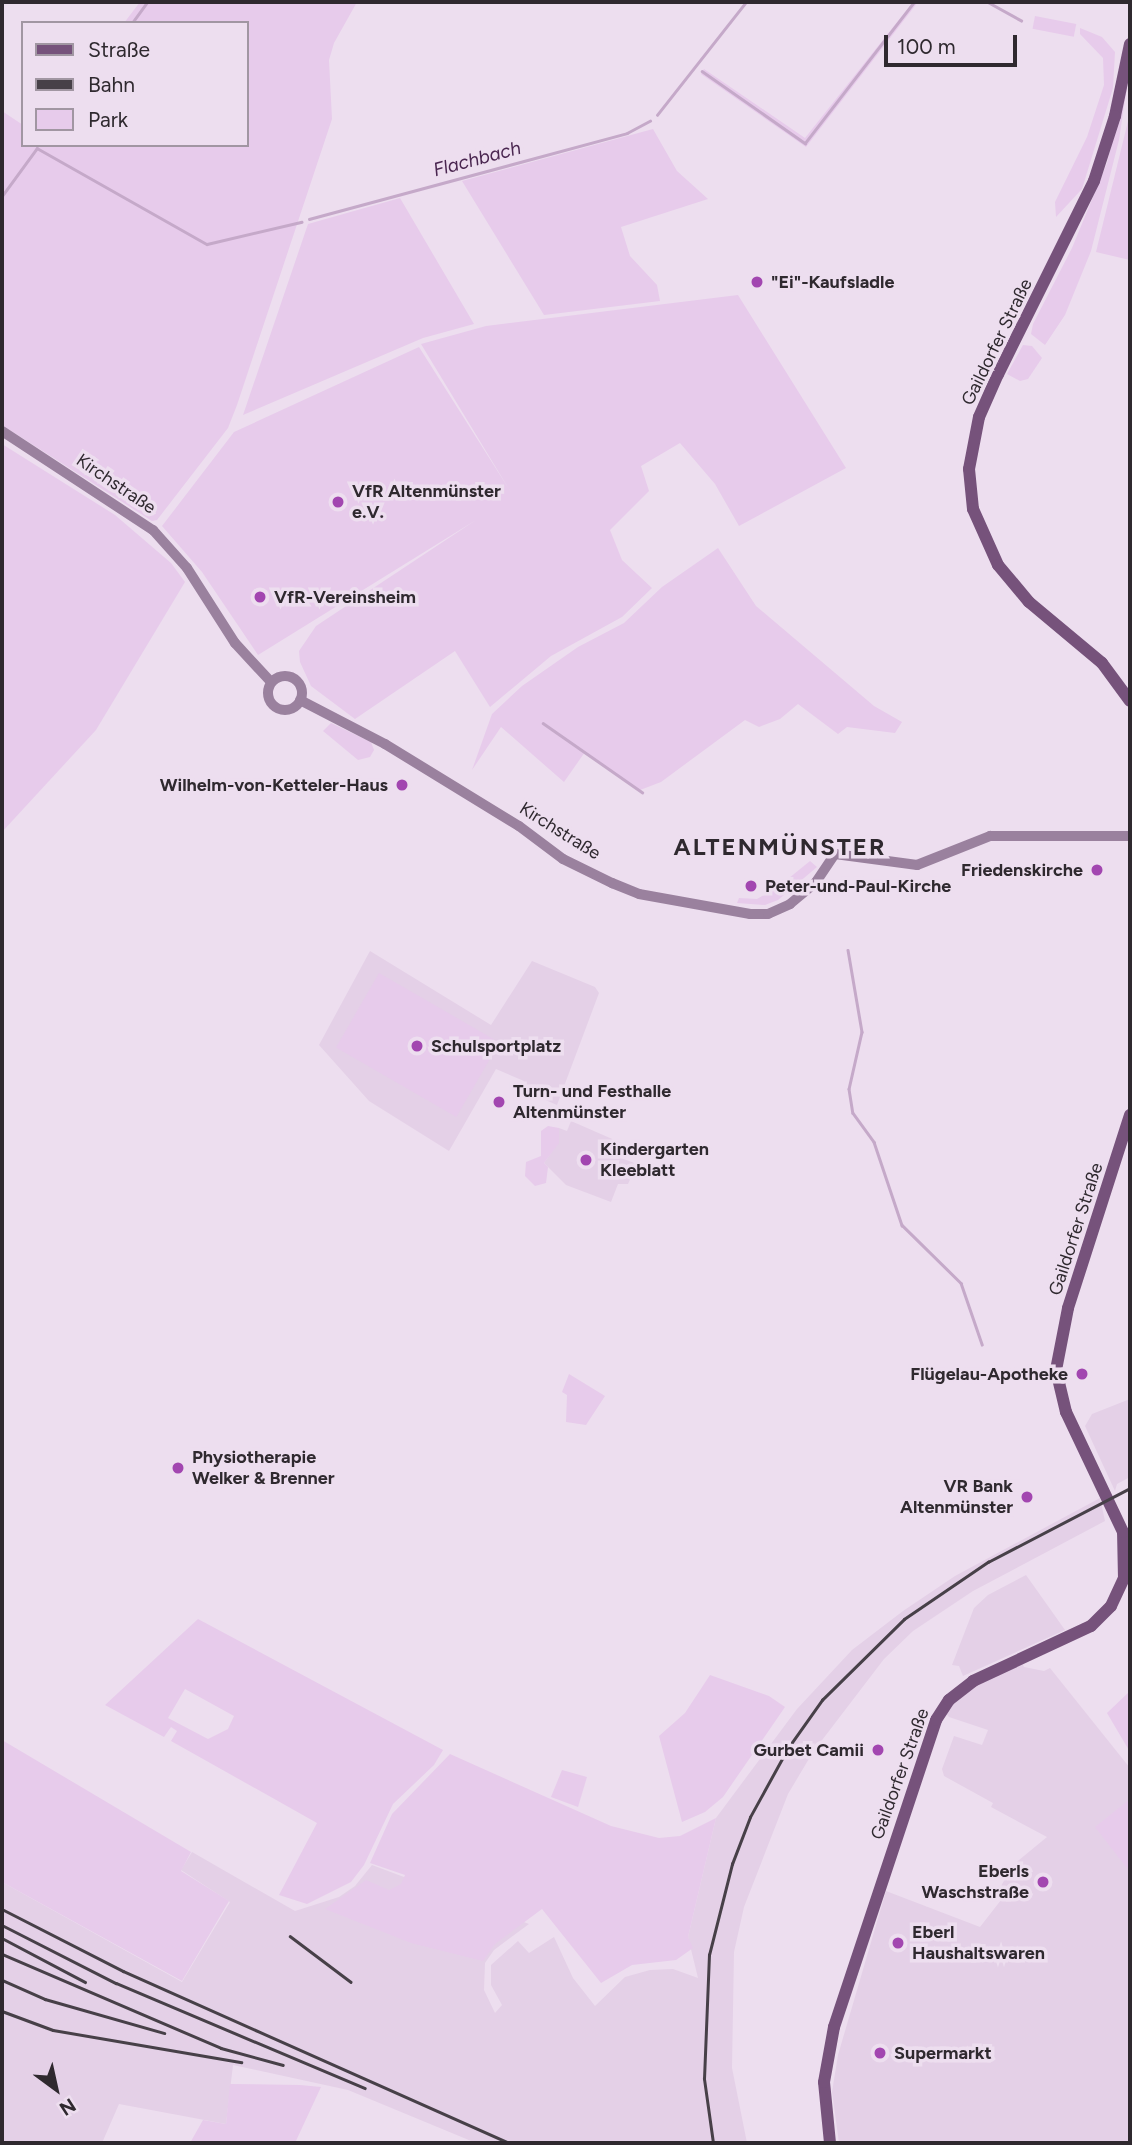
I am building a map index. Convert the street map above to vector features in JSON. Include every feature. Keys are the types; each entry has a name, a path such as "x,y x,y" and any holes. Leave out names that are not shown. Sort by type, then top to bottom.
{"main road":[{"name":"Gaildorfer Straße","path":"1130,44 1107,142 1070,235 979,417 971,446 970,491 988,548 1011,584 1102,663 1130,701"},
{"name":"Gaildorfer Straße","path":"830,2143 824,2082 834,2027 936,1720 949,1700 973,1681 1091,1626 1111,1606 1124,1578 1123,1532 1066,1412 1056,1370 1068,1308 1130,1115"}],"street":[{"name":"Kirchstraße","path":"2,431 153,530 187,568 235,643 271,682"},
{"name":"Kirchstraße","path":"280,676 292,677 302,690 300,700 291,709 275,707 269,698 271,682 280,676"},
{"name":"Kirchstraße","path":"300,700 385,744 519,825 563,859 612,883 639,894 750,914 768,914 790,904 816,882 835,854 916,865 989,836 1130,835"}],"shaded area":[{"path":"370,951 491,1025 532,961 595,987 599,993 557,1105 520,1089 524,1081 496,1069 449,1151 369,1101 319,1045"},
{"name":"Kindergarten Kleeblatt","path":"571,1121 626,1145 621,1158 637,1164 628,1184 618,1184 611,1202 566,1185 544,1163 558,1143 559,1128 567,1131"},
{"path":"1130,1399 1130,1477 1117,1484 1115,1491 1085,1426 1092,1414"},
{"path":"1100,1498 1105,1521 973,1591 913,1631 884,1659 813,1752 788,1794 744,1907 734,1952 732,2068 747,2143 476,2143 348,2090 233,2065 226,2124 119,2104 102,2143 2,2143 2,1882 182,1982 230,1902 181,1870 192,1852 295,1911 339,1897 355,1886 372,1865 529,1924 494,1950 485,1963 484,1990 495,2013 502,2005 491,1985 491,1965 518,1941 529,1953 554,1937 573,1978 595,2006 625,1977 650,1970 673,1969 698,1978 688,1937 716,1818 797,1709 852,1650 903,1611 955,1576"},
{"path":"1026,1575 1065,1630 963,1676 959,1666 952,1665 974,1608 988,1595"},
{"path":"1021,1660 1024,1667 1044,1671 1050,1668 1130,1768 1130,2143 839,2143 832,2092 838,2055 886,1891 980,1927 1008,1891 1001,1886 1013,1865 1047,1837 991,1807 993,1803 944,1776 942,1769 954,1736 982,1745 988,1730 949,1717 942,1709 949,1700"}],"green space":[{"path":"140,2 357,2 334,43 329,60 332,119 228,428 157,520 152,521 2,425 2,111 21,124 21,147 248,147 248,21 126,21"},
{"path":"913,2 918,2 806,147 701,74 704,69 805,138"},
{"path":"1035,16 1076,24 1074,37 1033,29"},
{"path":"1080,28 1102,37 1115,52 1113,88 1082,189 1056,217 1055,202 1087,137 1104,85 1103,58 1080,34"},
{"path":"1130,67 1119,140 1091,251 1065,315 1045,345 1031,334 1033,324 1072,248 1107,163"},
{"path":"1130,113 1130,260 1096,252"},
{"path":"653,129 677,171 708,199 621,227 630,256 657,285 660,301 544,315 462,181"},
{"path":"400,198 474,324 423,338 243,415 308,224"},
{"path":"738,295 846,468 739,526 715,484 680,443 641,466 649,491 610,530 622,560 652,588 622,617 551,656 490,707 455,651 355,719 311,686 300,662 299,651 316,626 476,520 258,655 202,572 162,526 234,432 419,347 512,494 421,344 486,326"},
{"path":"1023,345 1032,346 1042,358 1028,379 1020,381 1007,374"},
{"path":"2,444 115,515 171,563 185,582 96,730 2,832"},
{"path":"718,548 756,606 874,706 902,722 895,733 847,727 838,734 798,704 780,719 759,727 745,720 661,782 640,790 585,752 564,782 501,727 472,770 492,714 522,686 578,647 624,623 662,587"},
{"path":"331,723 371,742 374,750 370,757 358,760 323,731"},
{"path":"810,861 817,867 778,900 765,905 737,903 739,898 757,899 778,887"},
{"name":"Schulsportplatz","path":"379,973 499,1042 456,1117 336,1047"},
{"path":"548,1126 559,1128 559,1143 544,1163 548,1167 546,1183 535,1186 525,1176 526,1162 541,1156 541,1131"},
{"path":"569,1374 605,1396 586,1425 566,1422 567,1395 562,1392"},
{"path":"198,1619 443,1750 434,1765 393,1804 364,1865 351,1882 307,1904 279,1895 317,1823 171,1741 177,1731 171,1727 164,1737 105,1705","holes":["185,1689 234,1716 228,1729 208,1739 168,1718"]},
{"path":"710,1675 769,1696 785,1707 723,1797 705,1812 682,1822 659,1736 685,1713"},
{"path":"1130,1691 1130,1752 1107,1713"},
{"path":"2,1740 191,1852 181,1871 229,1901 182,1981 2,1882"},
{"path":"450,1754 611,1826 659,1838 680,1836 716,1818 688,1937 693,1948 676,1960 632,1965 601,1983 542,1909 495,1944 483,1961 411,1943 325,1909 366,1880 389,1890 401,1884 405,1875 370,1863 392,1814"},
{"path":"562,1770 587,1777 578,1807 551,1797"},
{"path":"1130,1799 1130,1872 1095,1827"},
{"path":"230,2084 321,2087 295,2143 190,2143 203,2120 226,2124"}],"waterway":[{"path":"133,21 147,2"},
{"name":"Flachbach","path":"657,115 746,2"},
{"path":"702,71 805,143 914,2"},
{"path":"988,2 1021,20"},
{"name":"Flachbach","path":"309,219 627,133 650,121"},
{"name":"Flachbach","path":"2,196 37,148 207,244 301,222"},
{"path":"543,723 642,792"},
{"path":"848,950 862,1032 849,1089 853,1113 874,1142 902,1225 961,1283 982,1344"}],"railway":[{"path":"713,2143 704,2079 709,1955 732,1864 750,1817 788,1748 822,1700 904,1619 988,1562 1130,1488"},
{"path":"2,1909 123,1971 510,2143"},
{"path":"2,1925 116,1983 365,2088"},
{"path":"290,1936 351,1982"},
{"path":"2,1938 85,1982"},
{"path":"2,1954 221,2048 283,2065"},
{"path":"2,1980 45,1999 164,2033"},
{"path":"2,2011 53,2030 241,2062"}],"place":[{"name":"\"Ei\"-Kaufsladle","path":"757,282"},
{"name":"VfR Altenmünster e.V.","path":"338,502"},
{"name":"VfR-Vereinsheim","path":"260,597"},
{"name":"Wilhelm-von-Ketteler-Haus","path":"402,785"},
{"name":"Friedenskirche","path":"1097,870"},
{"name":"Peter-und-Paul-Kirche","path":"751,886"},
{"name":"Schulsportplatz","path":"417,1046"},
{"name":"Turn- und Festhalle Altenmünster","path":"499,1102"},
{"name":"Kindergarten Kleeblatt","path":"586,1160"},
{"name":"Flügelau-Apotheke","path":"1082,1374"},
{"name":"Physiotherapie Welker & Brenner","path":"178,1468"},
{"name":"VR Bank Altenmünster","path":"1027,1497"},
{"name":"Gurbet Camii","path":"878,1750"},
{"name":"Eberls Waschstraße","path":"1043,1882"},
{"name":"Eberl Haushaltswaren","path":"898,1943"},
{"name":"Supermarkt","path":"880,2053"}],"district":[{"name":"ALTENMÜNSTER","path":"780,847"}]}
